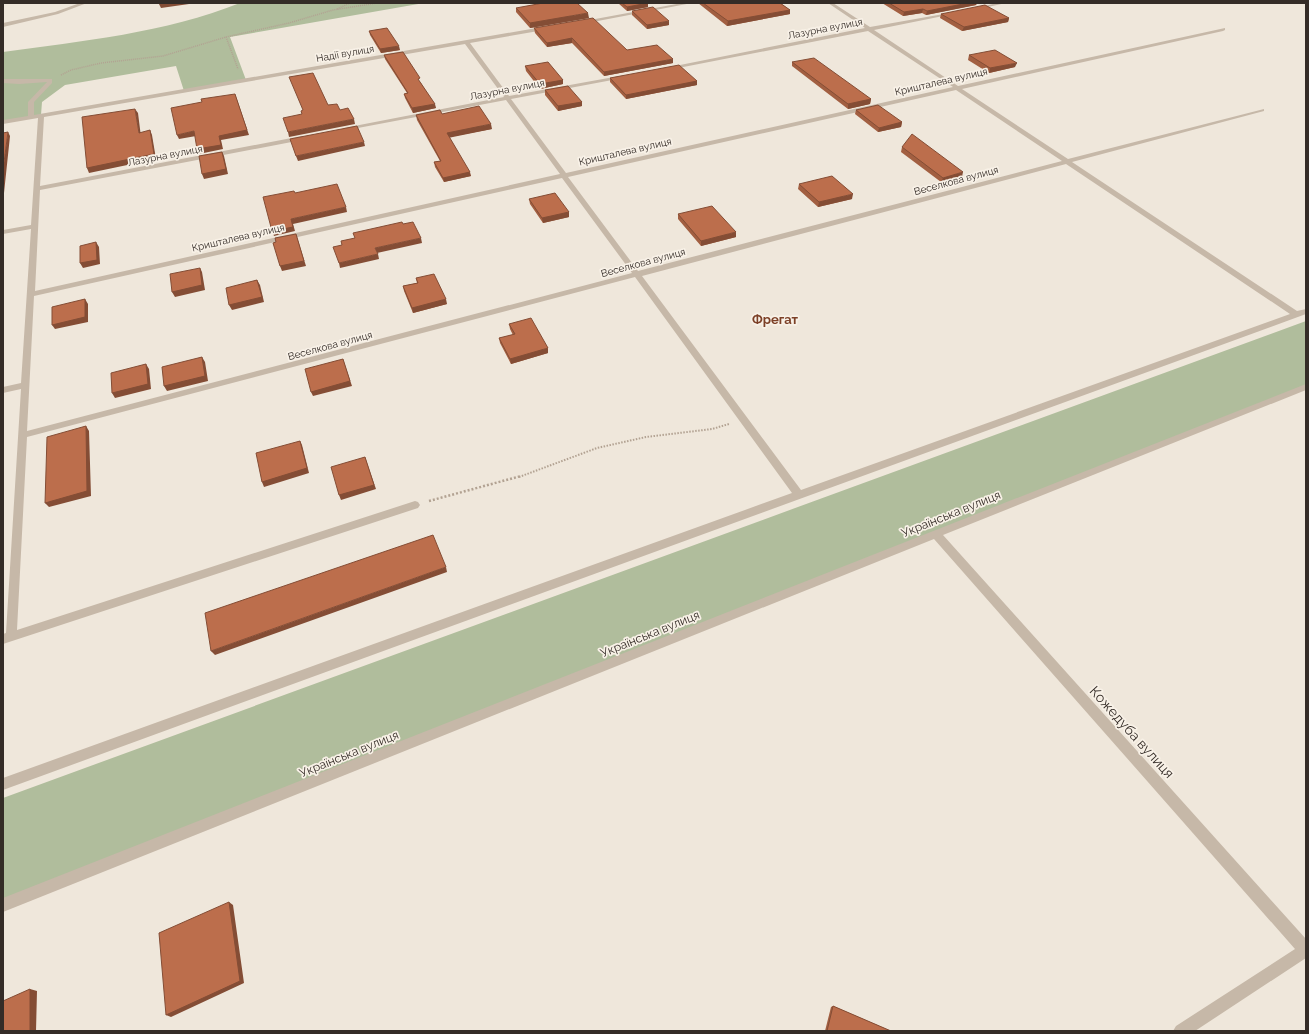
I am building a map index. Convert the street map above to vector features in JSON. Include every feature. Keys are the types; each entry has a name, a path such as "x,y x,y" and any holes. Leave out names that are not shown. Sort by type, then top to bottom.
{"street":[{"path":"3,25 85,3"},
{"path":"105,3 132,3"},
{"path":"574,23 690,3"},
{"path":"830,3 1067,161 1301,312"},
{"path":"967,10 1004,3"},
{"name":"Лазурна вулиця","path":"665,68 959,12"},
{"name":"Надії вулиця","path":"3,122 551,27"},
{"name":"Кришталева вулиця","path":"31,294 1223,29"},
{"path":"466,42 798,494"},
{"name":"Лазурна вулиця","path":"335,131 633,74"},
{"path":"3,81 19,82 44,79 50,80 50,82 31,102 31,117"},
{"name":"Веселкова вулиця","path":"29,434 1262,110"},
{"path":"42,115 26,384 7,637 415,504"},
{"name":"Лазурна вулиця","path":"37,189 312,136"},
{"path":"3,232 35,226"},
{"path":"3,784 1301,312"},
{"path":"3,390 26,384"},
{"name":"Українська вулиця","path":"3,905 1306,386"},
{"name":"Кожедуба вулиця","path":"936,534 1306,950"},
{"path":"1181,1031 1306,950"}],"path":[{"path":"50,80 71,70 101,64 163,56 226,38 290,23 333,10 350,3"},
{"path":"333,10 377,3"},
{"path":"226,38 242,80"},
{"path":"415,504 517,478 598,448 646,438 712,429 744,421"}],"green space":[{"path":"240,3 424,3 230,37 246,80 184,91 176,66 65,85 42,102 41,115 3,122 3,52 93,40 153,29 182,22"},
{"path":"1306,321 1306,387 3,905 3,798"}],"building":[{"path":"543,3 577,3 588,13 530,23 516,8"},
{"path":"622,3 648,3 627,7"},
{"path":"703,3 780,3 790,10 728,21"},
{"path":"889,3 968,3 927,11 923,9 904,12"},
{"path":"985,5 1009,18 964,27 941,14"},
{"path":"653,7 669,21 647,25 632,11"},
{"path":"593,18 627,50 657,45 673,59 604,72 572,38 547,43 534,28"},
{"path":"387,28 399,46 380,49 369,31"},
{"path":"995,50 1017,63 990,68 969,55"},
{"path":"403,52 420,78 418,79 435,104 412,108 404,94 408,93 384,55"},
{"path":"814,58 871,99 848,104 792,62"},
{"path":"548,62 563,80 540,84 525,66"},
{"path":"679,65 697,81 626,95 610,78"},
{"path":"313,73 328,105 337,104 340,110 348,108 354,119 288,132 283,118 302,114 301,111 303,110 289,77"},
{"path":"568,86 582,102 558,106 545,90"},
{"path":"235,94 247,130 219,136 221,145 197,149 194,131 177,135 171,108 202,102 201,99"},
{"path":"878,105 902,122 879,128 856,110"},
{"path":"479,106 491,124 447,133 470,172 443,178 434,162 441,161 416,115 440,110 442,114"},
{"path":"135,109 139,133 150,130 154,154 87,168 82,117"},
{"path":"357,126 364,142 296,156 290,139"},
{"path":"8,132 3,170 3,133"},
{"path":"912,134 963,172 943,178 902,147"},
{"path":"222,152 226,169 202,174 199,156"},
{"path":"832,176 853,194 819,202 799,184"},
{"path":"337,184 346,207 291,219 293,227 272,231 263,197 294,191 295,193"},
{"path":"555,193 569,212 542,218 529,199"},
{"path":"712,206 736,232 701,241 678,214"},
{"path":"402,222 403,224 413,222 421,238 375,248 378,254 339,263 333,247 342,245 341,241 355,238 353,233"},
{"path":"296,234 304,261 280,266 273,243 276,242 275,238"},
{"path":"96,242 97,260 80,263 80,246"},
{"path":"200,268 202,285 172,292 170,274"},
{"path":"434,274 446,299 412,308 403,286 418,283 416,278"},
{"path":"257,280 262,297 229,305 226,288"},
{"path":"85,299 85,317 52,325 52,307"},
{"path":"531,318 548,348 510,359 499,338 515,334 509,324"},
{"path":"202,357 205,376 164,386 162,367"},
{"path":"343,359 350,381 311,392 305,369"},
{"path":"146,364 148,384 112,393 111,373"},
{"path":"86,426 87,491 45,503 47,437"},
{"path":"300,441 307,468 262,482 256,453"},
{"path":"365,457 374,485 339,495 331,467"},
{"path":"433,535 446,567 211,651 205,613"},
{"path":"229,902 240,981 166,1015 159,933"},
{"path":"30,989 30,1031 3,1031 3,1001"},
{"path":"833,1006 891,1031 827,1031"}],"district":[{"name":"Фрегат","path":"775,319"}]}
